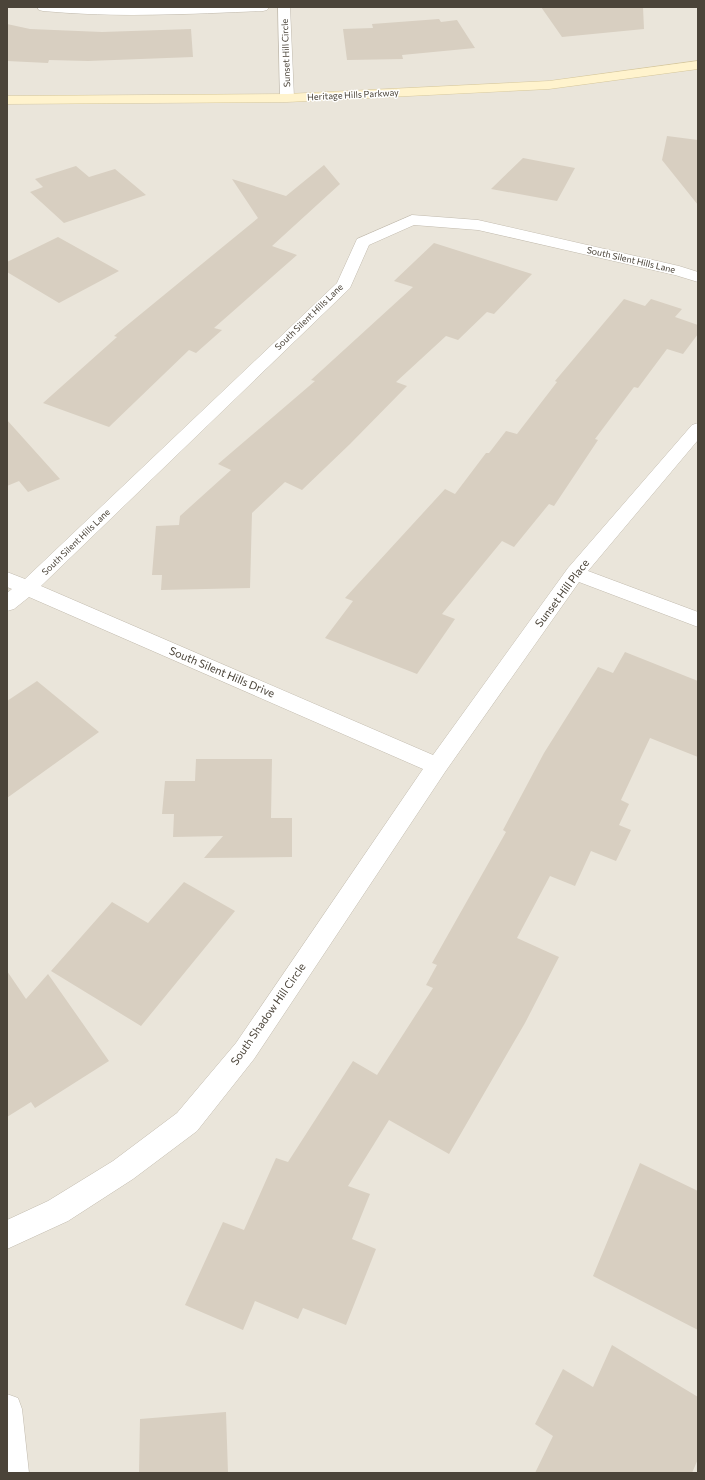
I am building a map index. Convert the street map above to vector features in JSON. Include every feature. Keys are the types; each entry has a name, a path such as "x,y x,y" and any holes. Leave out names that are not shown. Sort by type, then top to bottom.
{"street":[{"path":"43,7 75,11 131,12 263,7"},
{"name":"Sunset Hill Circle","path":"284,7 287,98"},
{"name":"Heritage Hills Parkway","path":"7,100 287,98 550,85 698,65"},
{"name":"South Silent Hills Lane","path":"7,604 28,588 344,285 362,242 412,220 478,225 679,271 698,277"},
{"name":"Sunset Hill Place","path":"437,766 575,573 698,429"},
{"path":"575,573 698,620"},
{"name":"South Silent Hills Drive","path":"7,579 437,766"},
{"name":"South Shadow Hill Circle","path":"7,1235 58,1210 123,1170 187,1122 245,1051 437,766"},
{"path":"7,1409 13,1473"}],"shaded area":[{"path":"7,7 698,7 698,1473 7,1473"}],"building":[{"path":"541,7 643,7 644,29 562,37"},
{"path":"439,19 441,22 457,20 475,48 402,55 403,59 347,60 343,29 373,28 372,24"},
{"path":"7,24 30,29 102,32 191,29 193,57 88,61 49,60 48,63 7,61"},
{"path":"667,136 698,140 698,205 662,160"},
{"path":"523,158 575,168 557,201 491,189"},
{"path":"324,165 340,184 272,246 297,255 214,328 222,330 196,353 189,350 109,427 43,403 117,337 114,336 258,218 232,179 286,196"},
{"path":"76,166 89,177 115,169 146,195 64,223 30,192 43,187 35,179"},
{"path":"58,237 119,271 59,303 7,272 7,262"},
{"path":"434,243 532,274 494,314 487,312 458,340 446,336 396,382 407,386 302,490 285,482 252,513 250,588 161,590 162,575 152,575 156,526 179,525 180,516 231,470 218,464 315,381 311,380 413,287 394,281"},
{"path":"624,299 645,306 651,299 682,309 675,317 698,325 698,334 683,354 667,349 638,388 634,387 595,439 598,440 554,506 549,504 514,547 502,541 442,614 455,619 417,674 325,638 353,601 345,598 445,489 455,494 486,453 489,453 506,431 517,434 557,382 555,381"},
{"path":"7,420 60,479 28,492 19,481 7,486"},
{"path":"625,652 698,681 698,757 650,738 621,800 629,804 619,825 631,830 616,861 591,851 575,886 550,876 517,938 559,957 525,1023 449,1154 389,1120 348,1186 370,1194 352,1239 376,1249 346,1325 303,1308 298,1319 255,1301 243,1330 185,1305 223,1222 244,1230 276,1158 288,1162 353,1061 377,1075 433,988 426,985 437,965 432,963 506,832 503,830 544,753 598,667 613,673"},
{"path":"37,681 99,732 7,798 7,701"},
{"path":"196,759 272,759 271,818 292,818 292,857 204,858 223,836 173,837 174,814 162,814 165,781 195,781"},
{"path":"184,882 235,911 141,1026 51,971 112,902 148,923"},
{"path":"7,971 26,999 48,974 109,1061 35,1108 31,1102 7,1117"},
{"path":"640,1163 698,1191 698,1330 593,1276"},
{"path":"612,1345 698,1397 698,1459 692,1473 535,1473 553,1436 535,1424 563,1369 593,1387"},
{"path":"226,1412 228,1473 139,1473 140,1419"}]}
